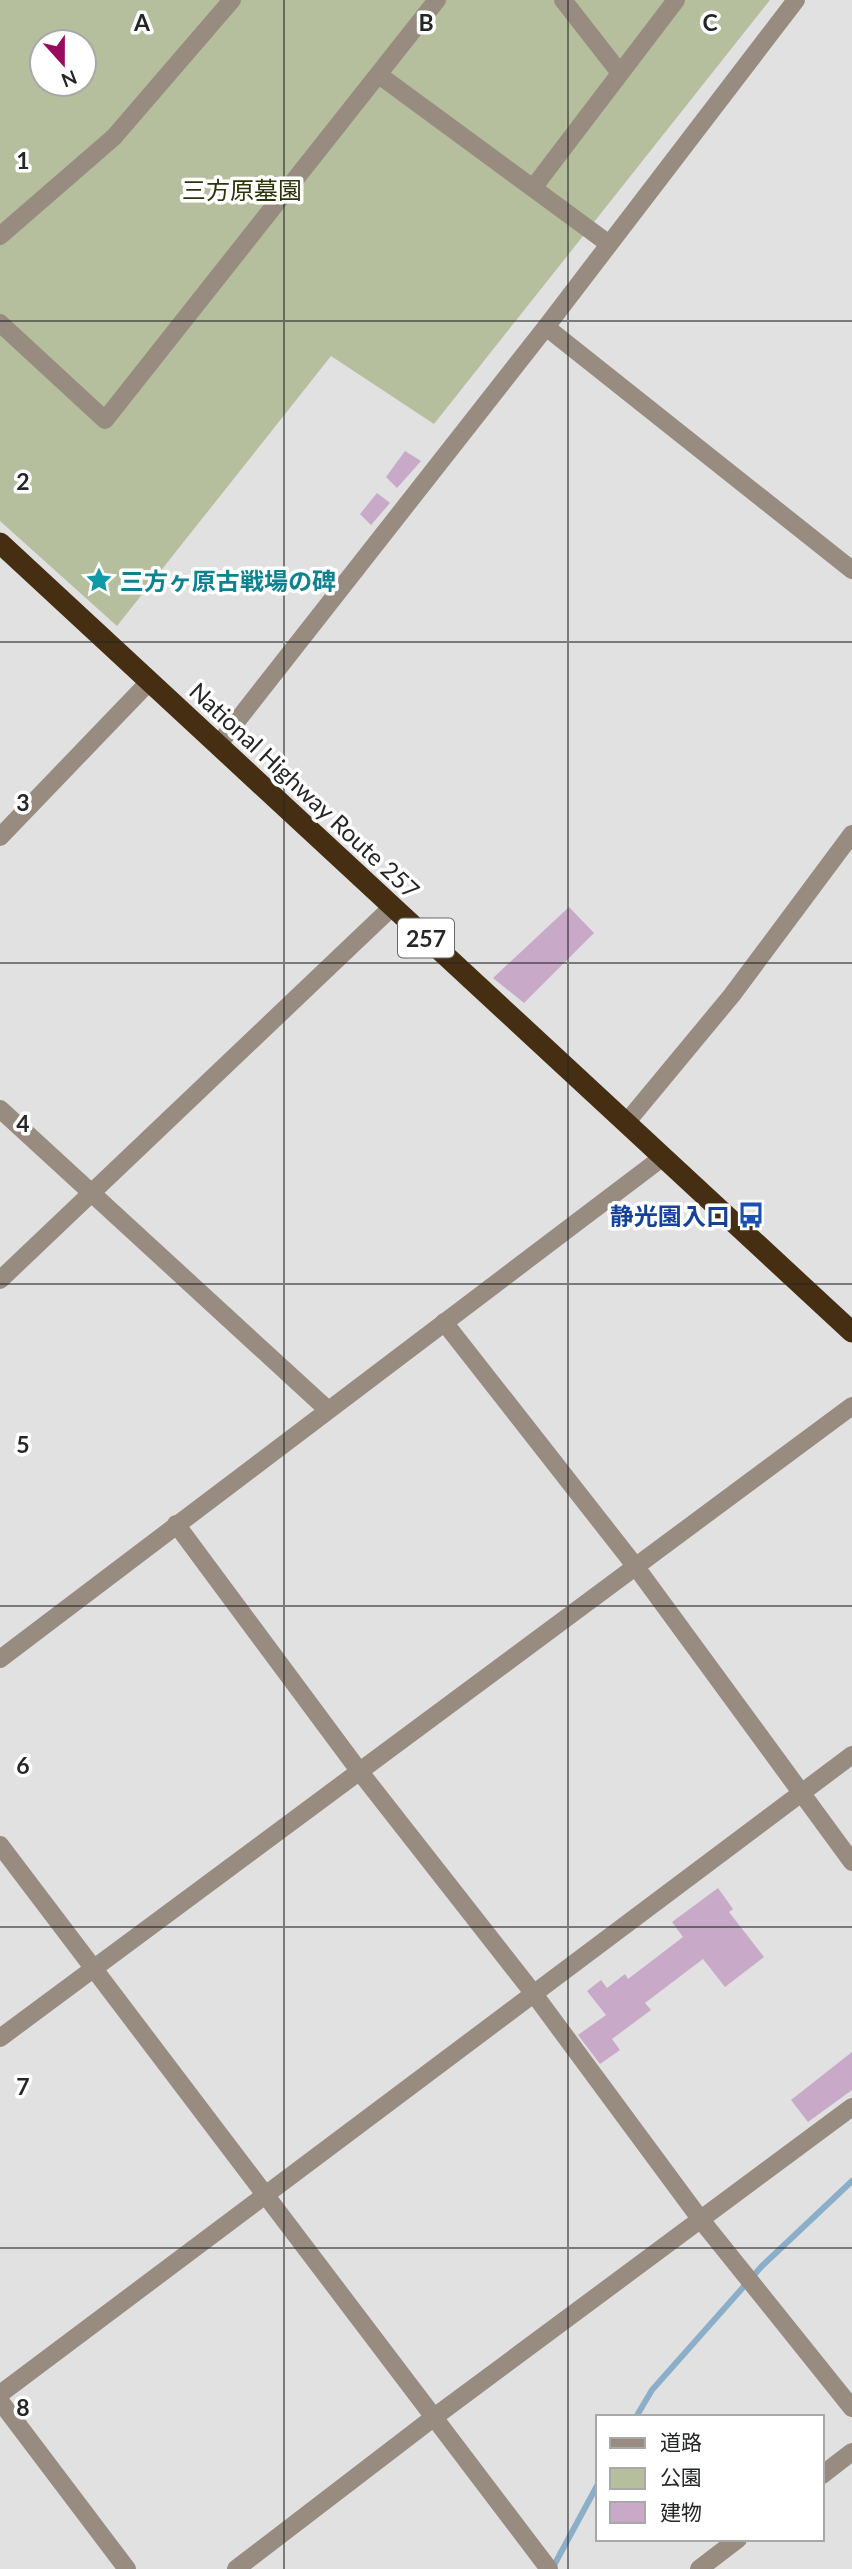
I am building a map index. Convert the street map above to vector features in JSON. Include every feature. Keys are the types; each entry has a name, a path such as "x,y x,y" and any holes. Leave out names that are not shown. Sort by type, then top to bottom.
{"highway":[{"name":"National Highway Route 257","path":"0,543 852,1332"}],"street":[{"path":"0,236 114,137 232,0"},
{"path":"0,323 105,420 437,0"},
{"path":"562,0 620,73"},
{"path":"533,188 676,0"},
{"path":"218,745 546,327 796,0"},
{"path":"379,75 609,244"},
{"path":"546,327 852,570"},
{"path":"0,837 149,682"},
{"path":"626,1123 732,995 852,834"},
{"path":"0,1280 392,907"},
{"path":"0,1109 328,1410"},
{"path":"0,1659 663,1157"},
{"path":"444,1322 636,1567 852,1862"},
{"path":"0,2038 852,1406"},
{"path":"176,1524 360,1772 534,1994 701,2220 852,2408"},
{"path":"0,2394 852,1755"},
{"path":"0,1845 547,2566"},
{"path":"236,2569 433,2418 852,2107"},
{"path":"0,2401 127,2569"},
{"path":"824,2473 852,2452"},
{"path":"699,2569 735,2541"}],"green space":[{"name":"三方原墓園","path":"0,0 770,0 434,424 331,356 117,626 0,521"}],"building":[{"path":"405,451 421,461 397,488 386,477"},
{"path":"377,493 390,503 371,525 360,514"},
{"path":"569,907 594,933 524,1003 493,978"},
{"path":"718,1888 733,1909 729,1912 764,1957 725,1987 703,1959 645,2003 651,2010 612,2039 620,2050 600,2064 578,2035 606,2015 587,1991 601,1980 607,1988 625,1974 628,1979 683,1937 672,1922"},
{"path":"852,2052 852,2090 808,2122 791,2100"}],"waterway":[{"path":"637,2415 652,2390 762,2266 852,2181"},
{"path":"552,2569 596,2488"}],"place":[{"name":"三方ヶ原古戦場の碑","path":"99,580"},
{"name":"静光園入口","path":"751,1215"}]}
